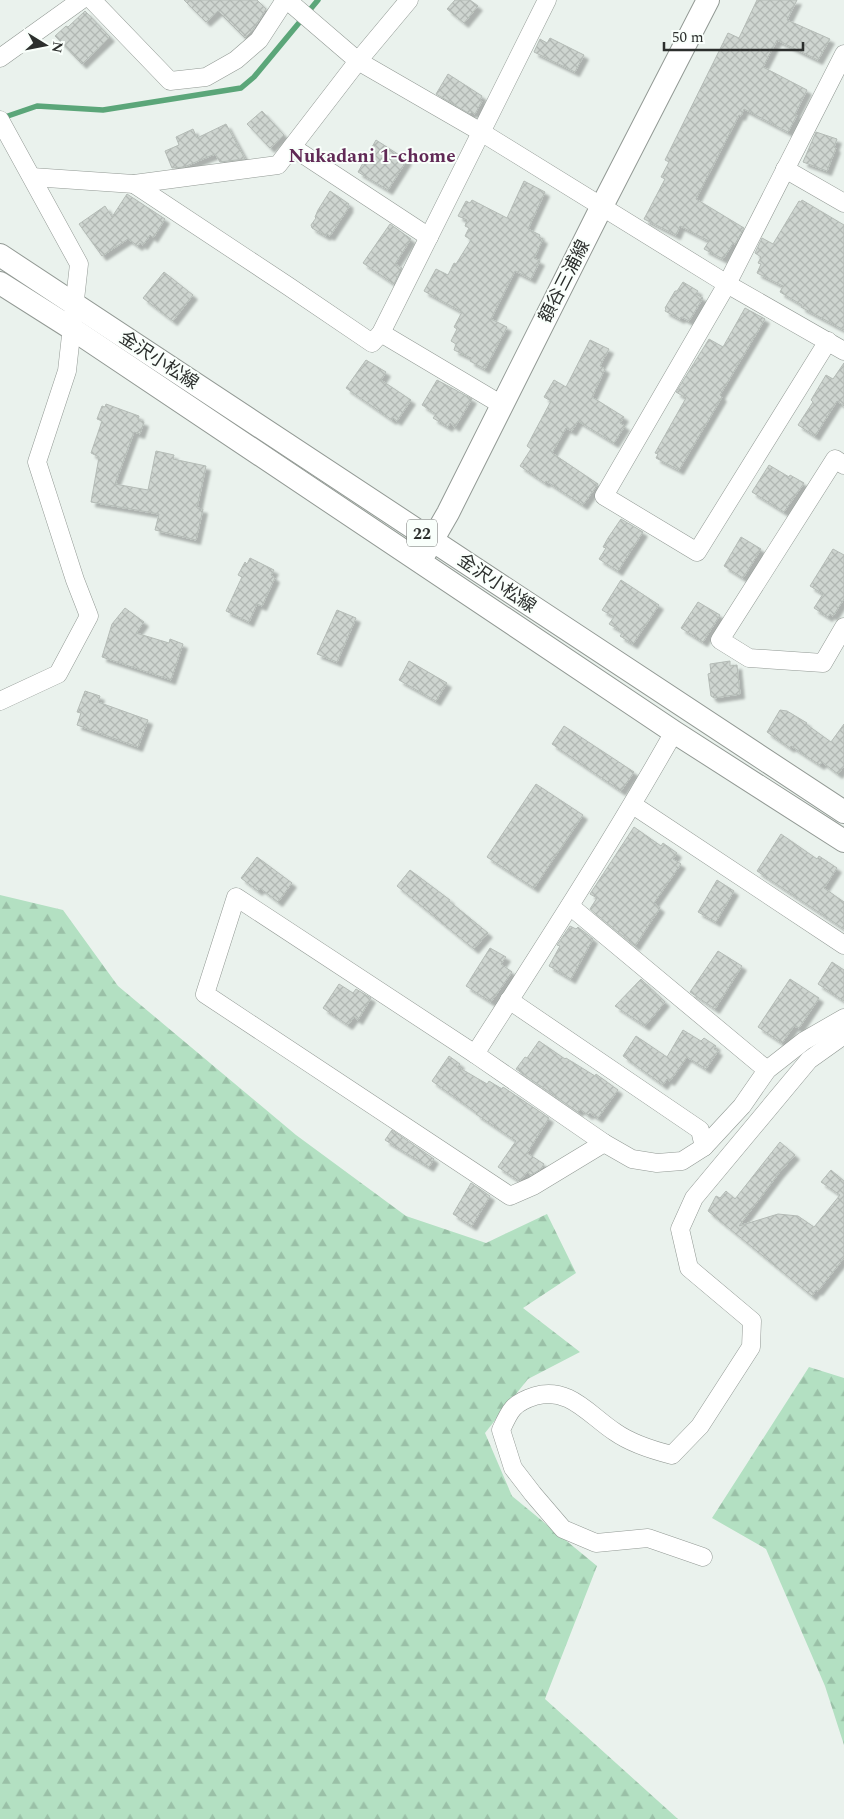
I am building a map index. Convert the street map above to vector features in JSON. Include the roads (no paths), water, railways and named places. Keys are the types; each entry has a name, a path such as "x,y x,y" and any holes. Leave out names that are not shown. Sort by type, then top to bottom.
{"main road":[{"name":"額谷三浦線","path":"420,563 708,0"},
{"name":"金沢小松線","path":"0,255 844,812"},
{"name":"金沢小松線","path":"0,283 674,732 844,840"}],"street":[{"path":"0,58 81,0"},
{"path":"92,0 170,80 206,77 236,60 259,40 289,2 358,60 481,132 727,284 844,351"},
{"path":"32,176 134,184 278,165 358,60 409,0"},
{"path":"134,184 372,344 382,333 547,0"},
{"path":"828,341 697,552 604,496 727,284 844,54"},
{"path":"0,120 79,264 75,305 70,328 67,371 37,462 75,580 89,616 58,674 0,701"},
{"path":"292,147 429,237"},
{"path":"785,169 844,203"},
{"path":"382,333 502,405"},
{"path":"844,465 835,459 720,640 749,658 823,663 844,627"},
{"path":"475,1054 633,805 674,732"},
{"path":"633,805 844,945"},
{"path":"604,1144 533,1186 510,1196 205,994 236,897 475,1054 604,1144 632,1159 657,1163 682,1160 704,1147 742,1106 767,1070 804,1041 844,1018"},
{"path":"570,906 767,1070"},
{"path":"509,1000 700,1130 704,1147"},
{"path":"703,1557 648,1538 596,1543 564,1529 532,1494 513,1468 501,1430 509,1413 520,1401 547,1392 578,1403 615,1433 643,1447 672,1456 700,1426 751,1347 752,1321 689,1268 680,1229 694,1198 809,1060 844,1036"}],"waterway":[{"path":"2,118 37,106 103,110 241,88 254,77 318,0"}],"district":[{"name":"Nukadani 1-chome","path":"372,155"}]}
